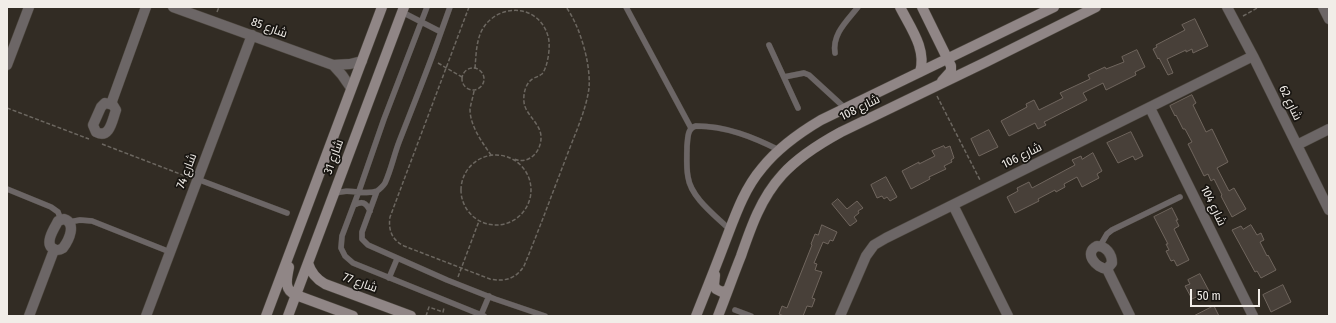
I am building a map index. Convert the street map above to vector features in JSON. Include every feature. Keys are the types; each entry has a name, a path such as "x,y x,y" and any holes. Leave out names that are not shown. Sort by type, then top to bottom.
{"street":[{"path":"8,62 29,7"},
{"path":"111,104 146,7"},
{"name":"شارع 85","path":"174,7 333,65 350,64 362,61"},
{"name":"شارع 31","path":"266,316 382,7"},
{"path":"900,7 921,50 922,59 920,72"},
{"path":"922,7 949,58 951,66 951,72 936,87"},
{"name":"شارع 108","path":"696,316 748,189 762,167 779,150 810,127 845,108 1054,7"},
{"name":"شارع 108","path":"718,316 760,206 773,186 792,165 818,145 835,135 936,87 1096,7"},
{"name":"شارع 62","path":"1227,7 1328,205"},
{"path":"1323,7 1329,19"},
{"name":"شارع 31","path":"288,316 403,9"},
{"name":"شارع 74","path":"146,316 252,35"},
{"name":"شارع 106","path":"840,316 862,262 874,245 1253,56"},
{"path":"333,65 351,88"},
{"name":"شارع 104","path":"1150,108 1253,316"},
{"path":"1297,145 1329,129"},
{"path":"953,205 1008,316"},
{"path":"65,221 71,224 71,229 65,246 60,250 54,250 50,246 49,241 57,223 65,221"},
{"path":"1097,246 1100,246 1107,251 1111,258 1112,264 1107,268 1098,266 1092,258 1092,250 1097,246"},
{"path":"292,247 287,285 289,291 353,316"},
{"path":"29,316 54,250"},
{"name":"شارع 77","path":"308,264 316,278 325,284 411,316"},
{"path":"716,267 715,287 719,291 728,290"},
{"path":"1107,268 1130,316"}],"lane":[{"path":"427,7 384,119 342,236 341,248 345,256 353,263 483,315 489,296"},
{"path":"450,7 398,144 385,184 377,191 362,232 362,239 368,245 397,259 489,296 545,316"},
{"path":"626,7 691,128"},
{"path":"835,53 834,43 837,34 858,7"},
{"path":"403,9 422,22 441,32"},
{"path":"769,45 798,108"},
{"path":"784,77 804,73 810,75 845,108"},
{"path":"730,230 697,197 690,184 687,169 689,131 694,126 730,130 754,138 779,150"},
{"path":"198,179 287,213"},
{"path":"7,189 51,207 58,212 65,221 92,221 170,252"},
{"path":"334,194 347,191 377,191"},
{"path":"1100,246 1107,234 1112,230 1180,197"},
{"path":"354,204 360,202 364,203 368,206 370,211"},
{"path":"389,278 397,259"},
{"path":"736,310 751,316"}],"path":[{"path":"469,7 389,223 391,234 397,242 404,246 496,281 506,280 517,275 524,266 576,130 587,96 589,77 584,48 570,13 566,7"},
{"path":"1234,20 1259,7"},
{"path":"475,68 478,38 487,23 496,16 516,10 525,11 535,16 545,29 550,42 547,66 543,73 530,82 524,96 524,105 526,110 540,131 540,145 536,153 530,159 522,161 503,155 491,155 480,158 471,164 464,173 461,184 461,195 464,205 470,214 479,221 491,225 503,224 514,220 523,212 529,201 531,190 529,178 523,167 514,159"},
{"path":"431,59 462,77"},
{"path":"475,68 481,71 484,76 484,83 480,88 474,91 467,89 462,84 462,77 469,69 475,68"},
{"path":"936,87 984,189"},
{"path":"474,91 470,110 472,122 478,135 491,155"}],"building":[{"path":"1195,19 1208,46 1193,53 1192,49 1186,52 1186,50 1167,59 1173,73 1168,75 1153,49 1157,47 1156,45 1185,30 1182,25"},
{"path":"1137,50 1145,67 1135,72 1136,75 1106,90 1103,83 1083,93 1087,100 1044,122 1046,125 1038,129 1035,123 1009,136 1001,121 1027,107 1026,104 1034,100 1039,110 1063,98 1060,93 1090,79 1088,75 1105,67 1106,69 1124,62 1122,57"},
{"path":"1192,95 1196,103 1193,105 1206,132 1212,129 1228,162 1217,168 1229,191 1234,188 1246,209 1232,217 1214,179 1211,181 1208,174 1204,176 1188,144 1192,142 1170,106"},
{"path":"989,130 998,147 979,156 971,139"},
{"path":"1131,132 1143,156 1135,160 1133,156 1118,163 1107,143"},
{"path":"944,146 945,148 950,146 954,158 951,160 952,162 944,166 946,169 929,177 930,179 911,189 902,171 935,156 932,151"},
{"path":"1093,153 1102,171 1097,174 1099,178 1082,187 1077,177 1064,184 1065,187 1056,192 1055,190 1038,199 1039,201 1015,213 1007,197 1018,191 1017,188 1029,182 1032,188 1075,165 1072,160 1081,156 1082,159"},
{"path":"886,177 897,197 890,201 887,197 884,199 882,196 877,198 871,185"},
{"path":"838,199 847,209 857,201 863,208 858,211 859,213 854,217 857,221 850,226 832,204"},
{"path":"1172,208 1178,220 1176,220 1179,226 1174,229 1189,260 1177,266 1174,260 1171,261 1166,251 1169,250 1166,244 1168,244 1154,217"},
{"path":"822,225 837,232 833,241 830,240 828,244 823,242 814,263 817,264 815,270 822,272 812,298 815,299 812,307 807,306 803,316 784,316 779,314 782,306 787,308 815,234 818,235"},
{"path":"1251,225 1257,235 1261,233 1264,240 1260,242 1276,270 1261,278 1257,271 1255,272 1232,230 1241,226 1243,229"},
{"path":"1200,274 1209,291 1192,299 1185,286 1190,284 1188,280"},
{"path":"1283,285 1291,302 1271,312 1263,295"},
{"path":"1214,306 1219,316 1194,316"}]}
